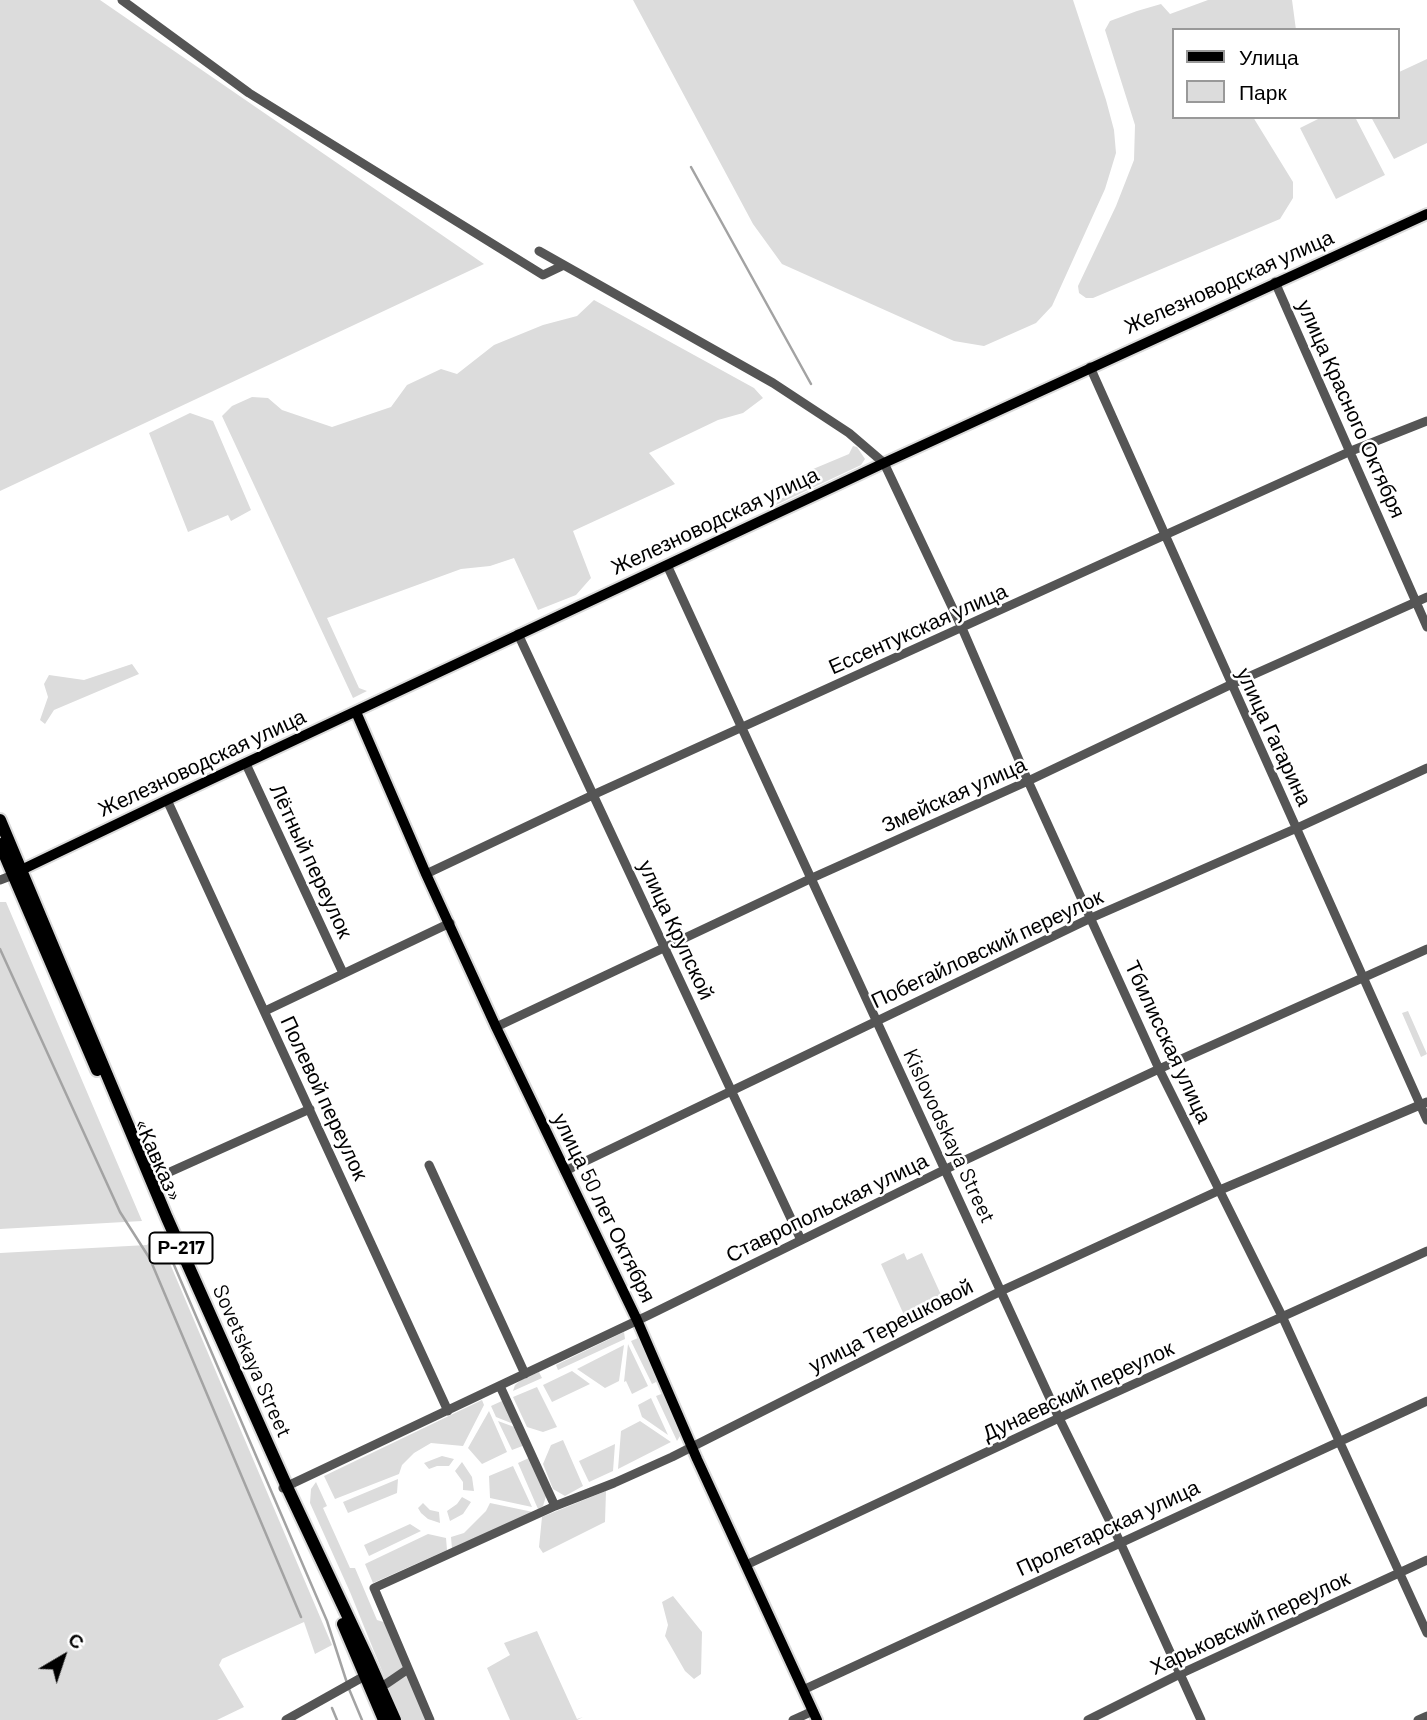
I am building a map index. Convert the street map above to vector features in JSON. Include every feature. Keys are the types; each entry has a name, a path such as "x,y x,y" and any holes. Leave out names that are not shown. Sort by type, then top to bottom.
{"highway":[{"name":"Sovetskaya Street","path":"0,820 18,872 285,1488 369,1674 395,1720"},
{"name":"«Кавказ»","path":"0,844 18,872 59,985 285,1488"},
{"name":"Р-217","path":"369,1674 384,1720"}],"main road":[{"name":"Железноводская улица","path":"18,872 884,463 1427,214"},
{"name":"улица 50 лет Октября","path":"356,712 496,1027 637,1320 691,1445 815,1715"}],"street":[{"path":"122,0 249,93 543,275 564,265"},
{"path":"540,251 773,383 849,433 884,463"},
{"name":"улица Красного Октября","path":"1276,282 1427,627"},
{"name":"улица Гагарина","path":"1090,367 1362,979 1424,1103 1427,1120"},
{"name":"Ессентукская улица","path":"426,874 595,794 1166,535 1352,451 1427,421"},
{"name":"Тбилисская улица","path":"884,463 962,628 1028,781 1159,1069 1282,1317 1427,1633"},
{"name":"Kislovodskaya Street","path":"667,565 944,1170 1201,1720"},
{"name":"Змейская улица","path":"496,1027 812,877 1028,781 1230,685 1427,597"},
{"name":"улица Крупской","path":"519,634 801,1240"},
{"name":"Лётный переулок","path":"246,764 343,973"},
{"name":"Побегайловский переулок","path":"565,1171 1091,918 1427,768"},
{"name":"Полевой переулок","path":"167,800 449,1410"},
{"path":"0,880 18,872"},
{"path":"265,1011 450,923"},
{"name":"Ставропольская улица","path":"285,1488 944,1170 1159,1069 1427,949"},
{"name":"улица Терешковой","path":"408,1669 374,1588 555,1506 614,1483 1001,1291 1220,1190 1424,1103"},
{"path":"152,1180 310,1109"},
{"path":"429,1165 525,1374"},
{"name":"Дунаевский переулок","path":"746,1565 1059,1418 1427,1251"},
{"path":"500,1386 555,1506"},
{"name":"Пролетарская улица","path":"804,1689 1427,1402"},
{"name":"Харьковский переулок","path":"1088,1720 1180,1674 1427,1560"},
{"path":"386,1684 408,1669 430,1720"},
{"path":"286,1720 369,1674"},
{"path":"793,1720 815,1715"},
{"path":"1418,1720 1427,1716"}],"green space":[{"path":"0,0 100,0 484,264 0,491"},
{"path":"633,0 1073,0 1106,100 1114,130 1116,153 1105,189 1052,306 1036,323 984,346 954,341 782,264 753,224"},
{"path":"1208,0 1292,0 1296,28 1172,28 1172,119 1254,119 1293,182 1293,198 1280,219 1093,298 1086,298 1079,293 1078,286 1116,206 1134,160 1135,125 1105,30 1110,21 1161,4 1170,14"},
{"path":"1427,59 1427,143 1394,159 1372,119 1399,119 1399,72"},
{"path":"1318,119 1356,119 1385,175 1336,199 1300,128"},
{"path":"594,300 754,388 763,398 743,413 718,420 649,453 675,484 573,531 591,578 576,595 538,610 514,558 490,566 461,569 327,618 359,688 367,691 353,698 222,416 232,406 252,397 268,398 282,410 332,427 391,407 407,385 441,369 457,374 494,345 543,325 577,316"},
{"path":"190,413 213,421 251,510 231,521 228,515 188,532 149,433"},
{"path":"853,446 857,447 865,459 861,465 776,505 778,500 811,485 806,472 849,454"},
{"path":"132,664 139,674 54,710 45,724 40,720 48,697 44,684 49,675 84,680"},
{"path":"0,902 6,902 142,1221 0,1229"},
{"path":"1408,1011 1427,1054 1421,1057 1402,1013"},
{"path":"157,1233 332,1645 315,1654 304,1622 222,1659 219,1665 244,1707 217,1720 0,1720 0,1253 147,1245"},
{"path":"904,1253 907,1260 922,1253 942,1297 904,1315 881,1264"},
{"path":"624,1332 625,1339 558,1370 556,1365"},
{"path":"638,1338 658,1381 652,1384 631,1341"},
{"path":"628,1344 648,1386 632,1394 626,1381 624,1382"},
{"path":"624,1345 619,1381 605,1388 577,1369"},
{"path":"572,1371 590,1384 552,1402 543,1385"},
{"path":"539,1372 542,1378 513,1391 521,1380"},
{"path":"537,1387 557,1427 543,1432 527,1427 513,1397"},
{"path":"664,1393 678,1424 680,1436 677,1441 656,1396"},
{"path":"651,1398 668,1435 642,1417 638,1405"},
{"path":"482,1400 484,1405 463,1446 431,1443 414,1453 402,1465 399,1474 335,1499 324,1476"},
{"path":"504,1400 516,1425 496,1417 491,1406"},
{"path":"489,1411 507,1452 482,1464 468,1448"},
{"path":"498,1421 517,1428 525,1445 512,1450"},
{"path":"640,1421 671,1442 618,1469 621,1431"},
{"path":"563,1440 583,1486 565,1496 553,1489 543,1464 551,1445"},
{"path":"615,1444 613,1471 589,1482 579,1461"},
{"path":"442,1456 454,1459 449,1466 429,1469 424,1463"},
{"path":"531,1457 547,1493 543,1506 538,1509 518,1463"},
{"path":"462,1462 472,1477 474,1491 463,1490 463,1482 455,1471"},
{"path":"513,1466 532,1507 490,1498 489,1476"},
{"path":"398,1479 397,1493 348,1513 343,1502"},
{"path":"316,1482 327,1506 323,1508 350,1568 355,1568 377,1620 387,1623 427,1720 402,1720 310,1503 311,1489"},
{"path":"606,1491 605,1522 543,1553 539,1547 542,1517"},
{"path":"462,1497 471,1502 463,1514 450,1521 447,1511"},
{"path":"423,1503 430,1510 439,1512 440,1523 421,1513 418,1508"},
{"path":"490,1503 533,1512 452,1549 451,1537 464,1533 486,1511"},
{"path":"410,1524 421,1531 369,1556 364,1545"},
{"path":"428,1534 446,1538 447,1550 373,1583 365,1564"},
{"path":"673,1596 702,1632 701,1674 694,1679 685,1671 665,1636 668,1625 662,1602"},
{"path":"537,1631 577,1719 583,1717 577,1720 510,1720 487,1668 510,1655 504,1643"}],"waterway":[{"path":"691,167 811,384"},
{"path":"0,949 120,1212 150,1259 301,1617"},
{"path":"162,1237 327,1621 347,1683"},
{"path":"349,1689 362,1720"},
{"path":"332,1708 337,1720"}]}
